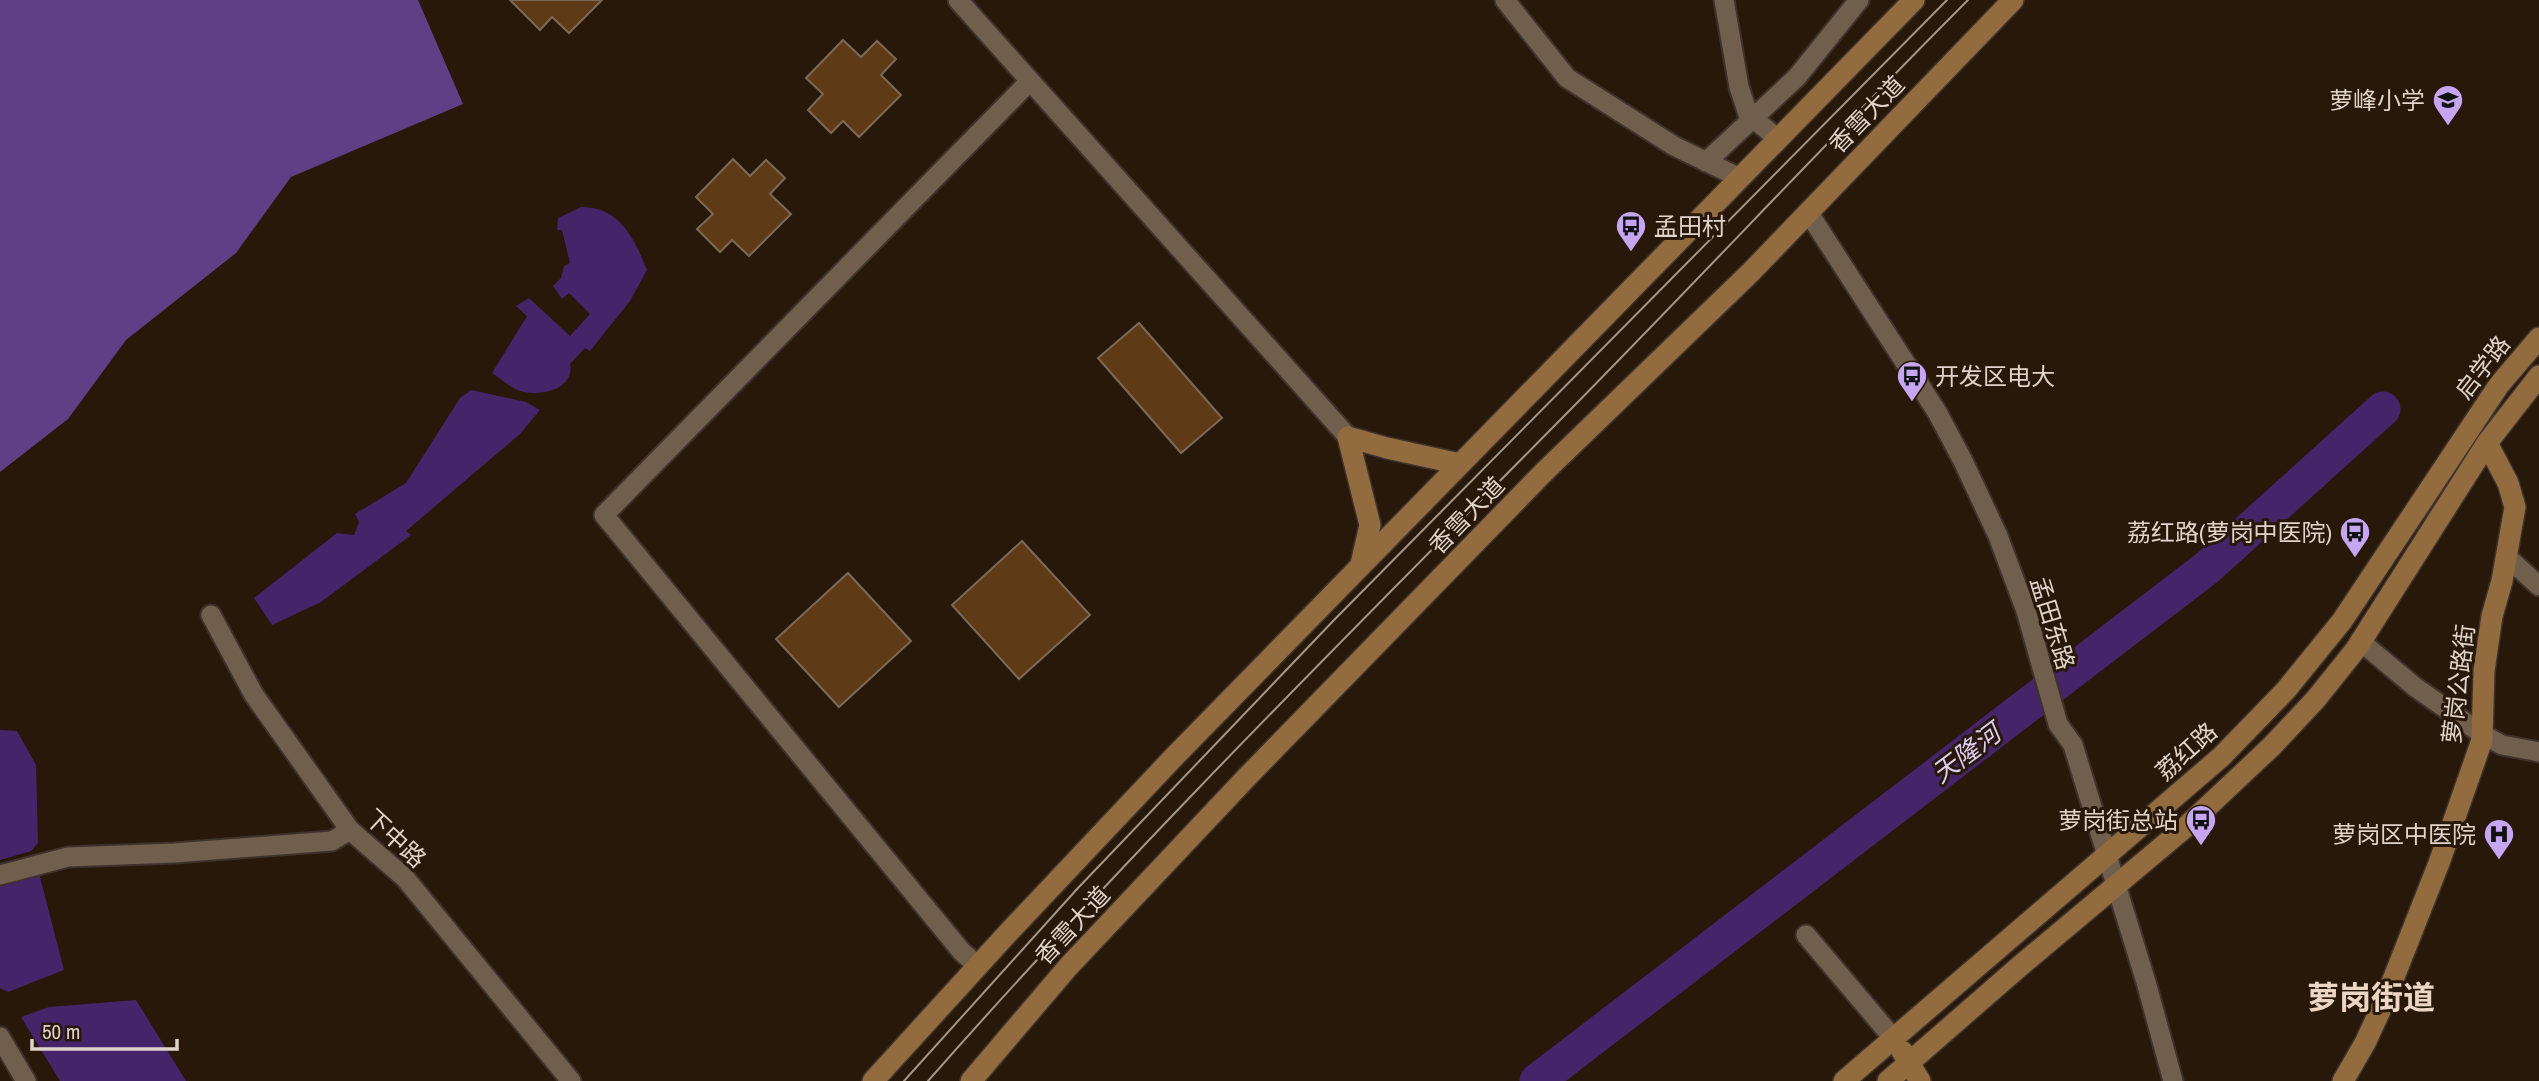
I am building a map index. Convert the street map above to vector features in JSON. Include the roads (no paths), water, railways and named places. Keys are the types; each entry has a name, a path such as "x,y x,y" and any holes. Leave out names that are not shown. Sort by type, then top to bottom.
{"main road":[{"name":"香雪大道","path":"873,1081 1145,788 1914,0"},
{"name":"香雪大道","path":"971,1081 1068,967 1246,778 1544,472 1657,364 1808,212 2013,0"},
{"name":"启学路","path":"2468,429 2499,384 2539,338"},
{"name":"启学路","path":"2487,443 2539,376"},
{"name":"荔红路","path":"1843,1081 2221,757 2311,661 2385,558 2468,429"},
{"path":"1361,565 1370,525 1348,437 1460,464"},
{"path":"1888,1081 1914,1072 2116,885 2188,825 2272,746 2332,679 2361,641 2487,443"},
{"name":"萝岗公路街","path":"2343,1081 2385,1000 2439,863 2482,734 2484,671 2492,616 2515,520 2513,496 2487,443"},
{"path":"2311,661 2332,679"},
{"path":"1893,1038 1914,1072"}],"street":[{"path":"958,0 1348,437"},
{"path":"1504,0 1567,78 1674,146 1740,178"},
{"path":"1724,0 1740,87 1748,114 1778,139"},
{"path":"1706,162 1797,76 1859,0"},
{"path":"978,966 962,952 604,515 1030,81"},
{"name":"孟田东路","path":"1808,212 1937,412 1993,525 2026,611 2057,724 2073,745 2147,982 2173,1081"},
{"path":"2506,556 2539,586"},
{"name":"下中路","path":"211,615 254,695 350,830 405,878 571,1081"},
{"path":"2361,641 2415,687 2482,734 2502,745 2539,752"},
{"path":"0,875 68,857 174,853 332,841 350,830"},
{"path":"1806,935 1893,1038"},
{"path":"0,1037 26,1081"}],"waterway":[{"name":"天隆河","path":"1537,1081 2208,567 2383,409"}],"tram line":[{"path":"904,1081 1078,888 1336,618 1947,0"},
{"path":"928,1081 1163,825 1968,0"}],"place":[{"name":"萝峰小学","path":"2448,127"},
{"name":"孟田村","path":"1631,253"},
{"name":"开发区电大","path":"1912,403"},
{"name":"荔红路(萝岗中医院)","path":"2355,559"},
{"name":"萝岗街总站","path":"2201,847"},
{"name":"萝岗区中医院","path":"2499,861"}],"district":[{"name":"萝岗街道","path":"2371,997"}]}
